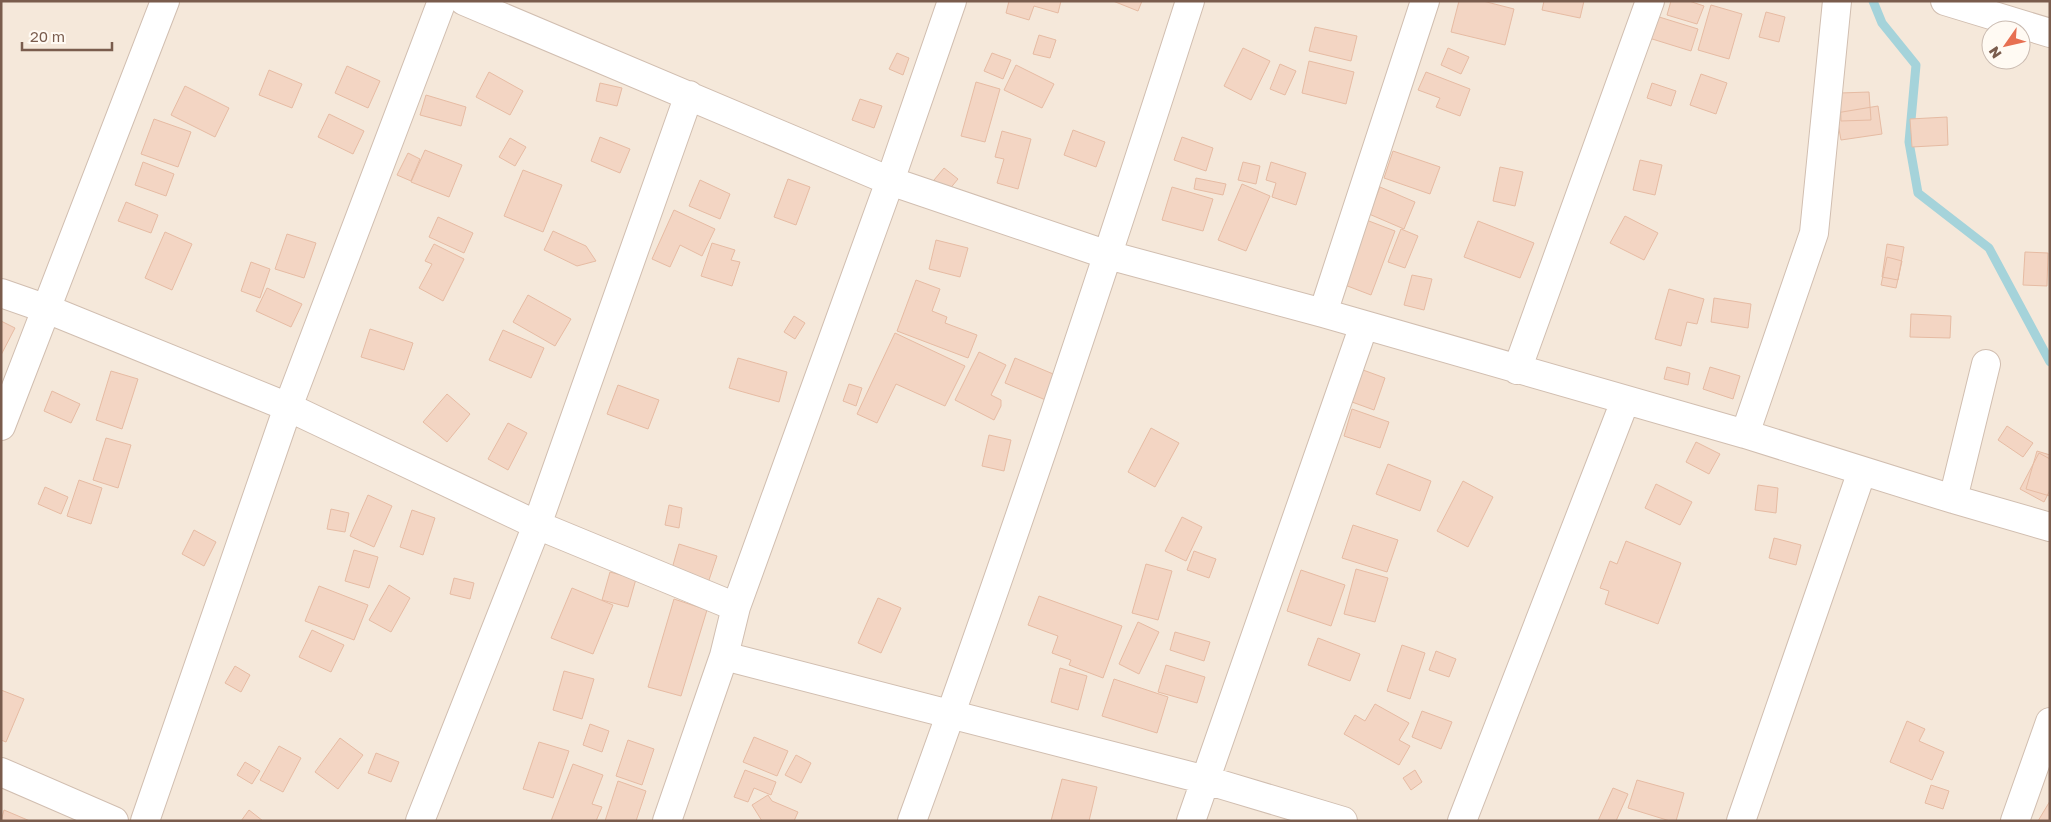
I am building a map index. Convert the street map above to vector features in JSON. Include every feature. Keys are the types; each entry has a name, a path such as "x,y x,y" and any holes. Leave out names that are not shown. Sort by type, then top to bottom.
{"street":[{"path":"1,426 165,1"},
{"path":"145,821 288,407 442,1"},
{"path":"464,1 890,181 1108,255 1323,312 1624,401 1745,434 1953,499 2050,526"},
{"path":"667,821 724,656 736,607 890,181 952,1"},
{"path":"912,821 951,714 1108,255 1190,1"},
{"path":"1323,312 1425,1"},
{"path":"1517,370 1650,1"},
{"path":"1745,434 1814,233 1838,1"},
{"path":"1945,1 2050,33"},
{"path":"420,821 537,525 689,95"},
{"path":"1,293 47,309 288,407 537,525 736,607"},
{"path":"1191,821 1364,325"},
{"path":"1953,499 1986,364"},
{"path":"1462,821 1624,401"},
{"path":"1741,821 1862,471"},
{"path":"724,656 1206,780 1343,821"},
{"path":"2015,821 2050,722"},
{"path":"1,772 114,821"}],"shaded area":[{"path":"1,1 2050,1 2050,821 1,821"}],"building":[{"path":"1009,1 1061,1 1058,13 1034,6 1029,20 1006,13"},
{"path":"1113,1 1142,1 1138,11"},
{"path":"1459,1 1483,1 1514,9 1505,45 1451,32"},
{"path":"1544,1 1584,1 1580,18 1542,10"},
{"path":"1671,1 1689,1 1704,6 1697,24 1667,15"},
{"path":"1711,5 1742,14 1729,59 1698,50"},
{"path":"1766,12 1785,17 1779,42 1759,37"},
{"path":"1656,16 1698,29 1691,51 1649,38"},
{"path":"1315,27 1357,36 1351,61 1309,51"},
{"path":"1039,35 1056,40 1050,58 1033,54"},
{"path":"1243,48 1270,61 1251,100 1224,86"},
{"path":"1448,48 1469,57 1461,74 1441,65"},
{"path":"897,53 909,58 903,75 889,69"},
{"path":"992,53 1011,60 1003,79 984,71"},
{"path":"1309,61 1354,72 1346,104 1302,93"},
{"path":"1280,64 1296,71 1285,95 1270,89"},
{"path":"1016,65 1054,84 1042,108 1004,90"},
{"path":"347,66 380,81 368,108 335,93"},
{"path":"269,70 302,84 292,108 259,95"},
{"path":"489,72 523,91 510,115 476,97"},
{"path":"1426,72 1470,89 1460,116 1436,107 1440,98 1418,90"},
{"path":"1701,74 1727,83 1716,114 1690,105"},
{"path":"976,82 1000,89 985,142 961,136"},
{"path":"600,83 622,88 617,106 596,101"},
{"path":"1652,83 1676,91 1671,106 1647,98"},
{"path":"185,86 229,108 215,137 171,115"},
{"path":"1869,92 1871,120 1841,121 1840,93"},
{"path":"426,95 466,107 461,126 420,115"},
{"path":"860,99 882,106 874,128 852,120"},
{"path":"1878,106 1882,134 1841,140 1836,113"},
{"path":"329,114 364,131 353,154 318,137"},
{"path":"1947,117 1948,145 1912,147 1910,119"},
{"path":"154,119 191,132 178,167 141,154"},
{"path":"1073,130 1105,142 1096,167 1064,155"},
{"path":"1002,131 1031,139 1018,189 997,183 1004,159 995,157"},
{"path":"600,137 630,149 620,173 591,161"},
{"path":"1182,137 1213,148 1206,171 1174,160"},
{"path":"510,138 526,147 515,166 499,157"},
{"path":"425,150 462,165 449,197 411,182"},
{"path":"1393,151 1440,167 1430,194 1384,178"},
{"path":"408,153 420,159 411,181 397,175"},
{"path":"1640,160 1662,165 1655,195 1633,190"},
{"path":"143,162 174,174 166,196 135,185"},
{"path":"1243,162 1260,166 1256,184 1238,180"},
{"path":"1271,162 1306,173 1296,205 1272,197 1276,183 1266,180"},
{"path":"1500,167 1523,172 1515,206 1493,201"},
{"path":"944,168 958,179 948,191 934,180"},
{"path":"523,170 562,185 543,232 504,216"},
{"path":"1196,178 1226,184 1223,195 1194,189"},
{"path":"788,179 810,187 796,225 774,217"},
{"path":"700,180 730,194 720,219 689,206"},
{"path":"1242,184 1270,196 1246,251 1218,240"},
{"path":"1172,187 1213,199 1203,231 1162,220"},
{"path":"1380,187 1415,202 1404,229 1369,214"},
{"path":"126,202 158,215 151,233 118,221"},
{"path":"674,210 715,229 702,256 680,245 670,267 652,259"},
{"path":"1625,216 1658,233 1644,260 1610,243"},
{"path":"438,217 473,233 464,253 429,237"},
{"path":"1361,218 1395,231 1371,295 1337,282"},
{"path":"1478,221 1534,243 1520,278 1464,257"},
{"path":"1401,229 1418,236 1405,268 1388,262"},
{"path":"553,231 586,246 596,261 577,266 544,250"},
{"path":"165,232 192,244 172,290 145,278"},
{"path":"287,234 316,243 304,278 275,269"},
{"path":"936,240 968,248 960,277 929,269"},
{"path":"712,243 735,250 731,260 740,262 732,286 701,276"},
{"path":"434,244 464,259 443,301 419,288 432,264 425,261"},
{"path":"1887,244 1904,247 1898,280 1882,277"},
{"path":"2025,252 2048,253 2047,286 2023,285"},
{"path":"1887,257 1902,261 1896,288 1881,285"},
{"path":"251,262 270,269 260,298 241,291"},
{"path":"1412,275 1432,279 1424,310 1404,305"},
{"path":"916,280 940,289 932,311 947,317 945,323 977,335 968,358 897,331"},
{"path":"267,288 302,304 291,327 256,311"},
{"path":"1669,289 1704,299 1697,324 1687,322 1681,346 1655,339"},
{"path":"528,295 571,319 555,346 513,322"},
{"path":"1714,298 1751,304 1748,328 1711,322"},
{"path":"1911,314 1951,316 1950,338 1910,337"},
{"path":"794,316 805,323 795,339 784,332"},
{"path":"1,321 15,328 1,355"},
{"path":"370,329 413,343 404,370 361,357"},
{"path":"503,330 544,348 531,378 489,360"},
{"path":"895,333 965,366 945,406 896,384 877,423 857,414"},
{"path":"979,352 1006,365 991,395 1001,400 1001,406 994,420 955,400"},
{"path":"738,358 787,372 779,402 729,388"},
{"path":"1015,358 1058,376 1048,401 1005,383"},
{"path":"1667,367 1690,373 1688,385 1664,379"},
{"path":"1710,367 1740,376 1733,399 1703,389"},
{"path":"1363,370 1385,378 1374,410 1352,402"},
{"path":"111,371 138,379 122,429 96,420"},
{"path":"849,384 862,388 856,406 843,401"},
{"path":"618,385 659,400 648,429 607,414"},
{"path":"52,391 80,404 71,423 44,411"},
{"path":"447,394 470,414 447,442 423,422"},
{"path":"1352,409 1389,422 1380,448 1344,436"},
{"path":"508,423 527,433 508,470 488,459"},
{"path":"2007,426 2033,443 2023,457 1998,440"},
{"path":"1151,428 1179,443 1155,487 1128,472"},
{"path":"989,435 1011,440 1004,471 982,466"},
{"path":"106,438 131,445 118,488 93,480"},
{"path":"1696,442 1720,454 1709,474 1686,462"},
{"path":"2037,451 2050,455 2050,496 2026,489"},
{"path":"2039,453 2050,459 2050,490 2044,502 2020,489"},
{"path":"1388,464 1431,481 1420,511 1376,494"},
{"path":"79,480 102,488 91,524 67,516"},
{"path":"1463,481 1493,497 1468,547 1437,531"},
{"path":"1656,484 1692,502 1680,525 1645,508"},
{"path":"1758,485 1778,488 1776,513 1755,510"},
{"path":"45,487 68,497 61,514 38,504"},
{"path":"368,495 392,506 374,547 350,536"},
{"path":"669,505 682,508 679,528 665,525"},
{"path":"331,509 349,513 345,532 327,529"},
{"path":"412,510 435,518 423,555 400,547"},
{"path":"1182,517 1202,527 1186,561 1165,551"},
{"path":"1353,525 1398,540 1387,572 1342,558"},
{"path":"194,530 216,542 204,566 182,554"},
{"path":"1774,538 1801,545 1796,565 1769,558"},
{"path":"1626,541 1681,563 1658,624 1605,604 1609,591 1600,588 1610,561 1617,564"},
{"path":"679,544 717,556 708,583 671,572"},
{"path":"354,550 378,557 369,588 345,581"},
{"path":"1194,551 1216,559 1209,578 1187,570"},
{"path":"1146,564 1172,571 1158,620 1132,613"},
{"path":"1356,569 1388,578 1375,622 1344,614"},
{"path":"1301,570 1345,585 1331,626 1287,611"},
{"path":"610,572 636,579 628,607 602,600"},
{"path":"454,578 474,583 470,599 450,594"},
{"path":"389,585 410,598 391,632 369,620"},
{"path":"319,586 368,605 354,640 305,621"},
{"path":"572,588 613,605 593,654 551,638"},
{"path":"1039,596 1122,626 1103,678 1069,665 1071,660 1052,653 1058,636 1028,625"},
{"path":"878,598 901,608 881,653 858,643"},
{"path":"674,599 707,610 681,696 648,687"},
{"path":"1138,622 1159,632 1139,674 1119,664"},
{"path":"312,630 344,645 331,672 299,657"},
{"path":"1175,632 1210,642 1204,661 1170,650"},
{"path":"1318,638 1360,654 1350,681 1308,665"},
{"path":"1402,645 1425,653 1410,699 1387,691"},
{"path":"1436,651 1456,659 1449,677 1429,670"},
{"path":"1166,665 1205,677 1197,703 1158,692"},
{"path":"235,666 250,675 241,692 225,683"},
{"path":"1060,668 1087,676 1078,710 1051,702"},
{"path":"564,671 594,679 582,719 553,710"},
{"path":"1114,679 1168,697 1157,733 1102,716"},
{"path":"1,690 24,699 6,742 1,740"},
{"path":"1375,704 1409,723 1399,740 1410,746 1399,765 1344,734 1355,715 1365,721"},
{"path":"1422,711 1452,722 1441,749 1412,737"},
{"path":"1907,721 1925,729 1919,741 1944,752 1932,780 1890,762"},
{"path":"590,724 609,731 602,752 583,745"},
{"path":"754,737 788,751 777,776 743,762"},
{"path":"340,738 363,755 338,789 315,772"},
{"path":"628,740 654,749 642,785 616,776"},
{"path":"539,742 569,751 553,798 523,789"},
{"path":"279,746 301,758 283,792 260,780"},
{"path":"376,753 399,762 391,782 368,773"},
{"path":"796,755 811,763 801,783 785,775"},
{"path":"245,762 260,771 252,784 237,775"},
{"path":"573,764 603,775 592,804 602,807 596,821 551,821"},
{"path":"745,770 776,782 771,795 754,788 748,802 734,797"},
{"path":"1415,770 1422,782 1411,790 1403,778"},
{"path":"1062,779 1097,787 1089,821 1051,821"},
{"path":"1637,780 1684,793 1676,821 1670,821 1628,808"},
{"path":"618,781 646,791 636,821 605,821"},
{"path":"1931,785 1949,791 1943,809 1925,803"},
{"path":"1613,788 1628,794 1616,821 1598,821"},
{"path":"768,795 772,801 798,812 794,821 762,821 752,805"},
{"path":"2050,801 2050,821 2038,821"},
{"path":"4,810 30,821 1,821"},
{"path":"249,810 263,821 241,821"}],"waterway":[{"path":"1873,1 1882,23 1916,65 1909,142 1918,193 1989,248 2050,362"}]}
